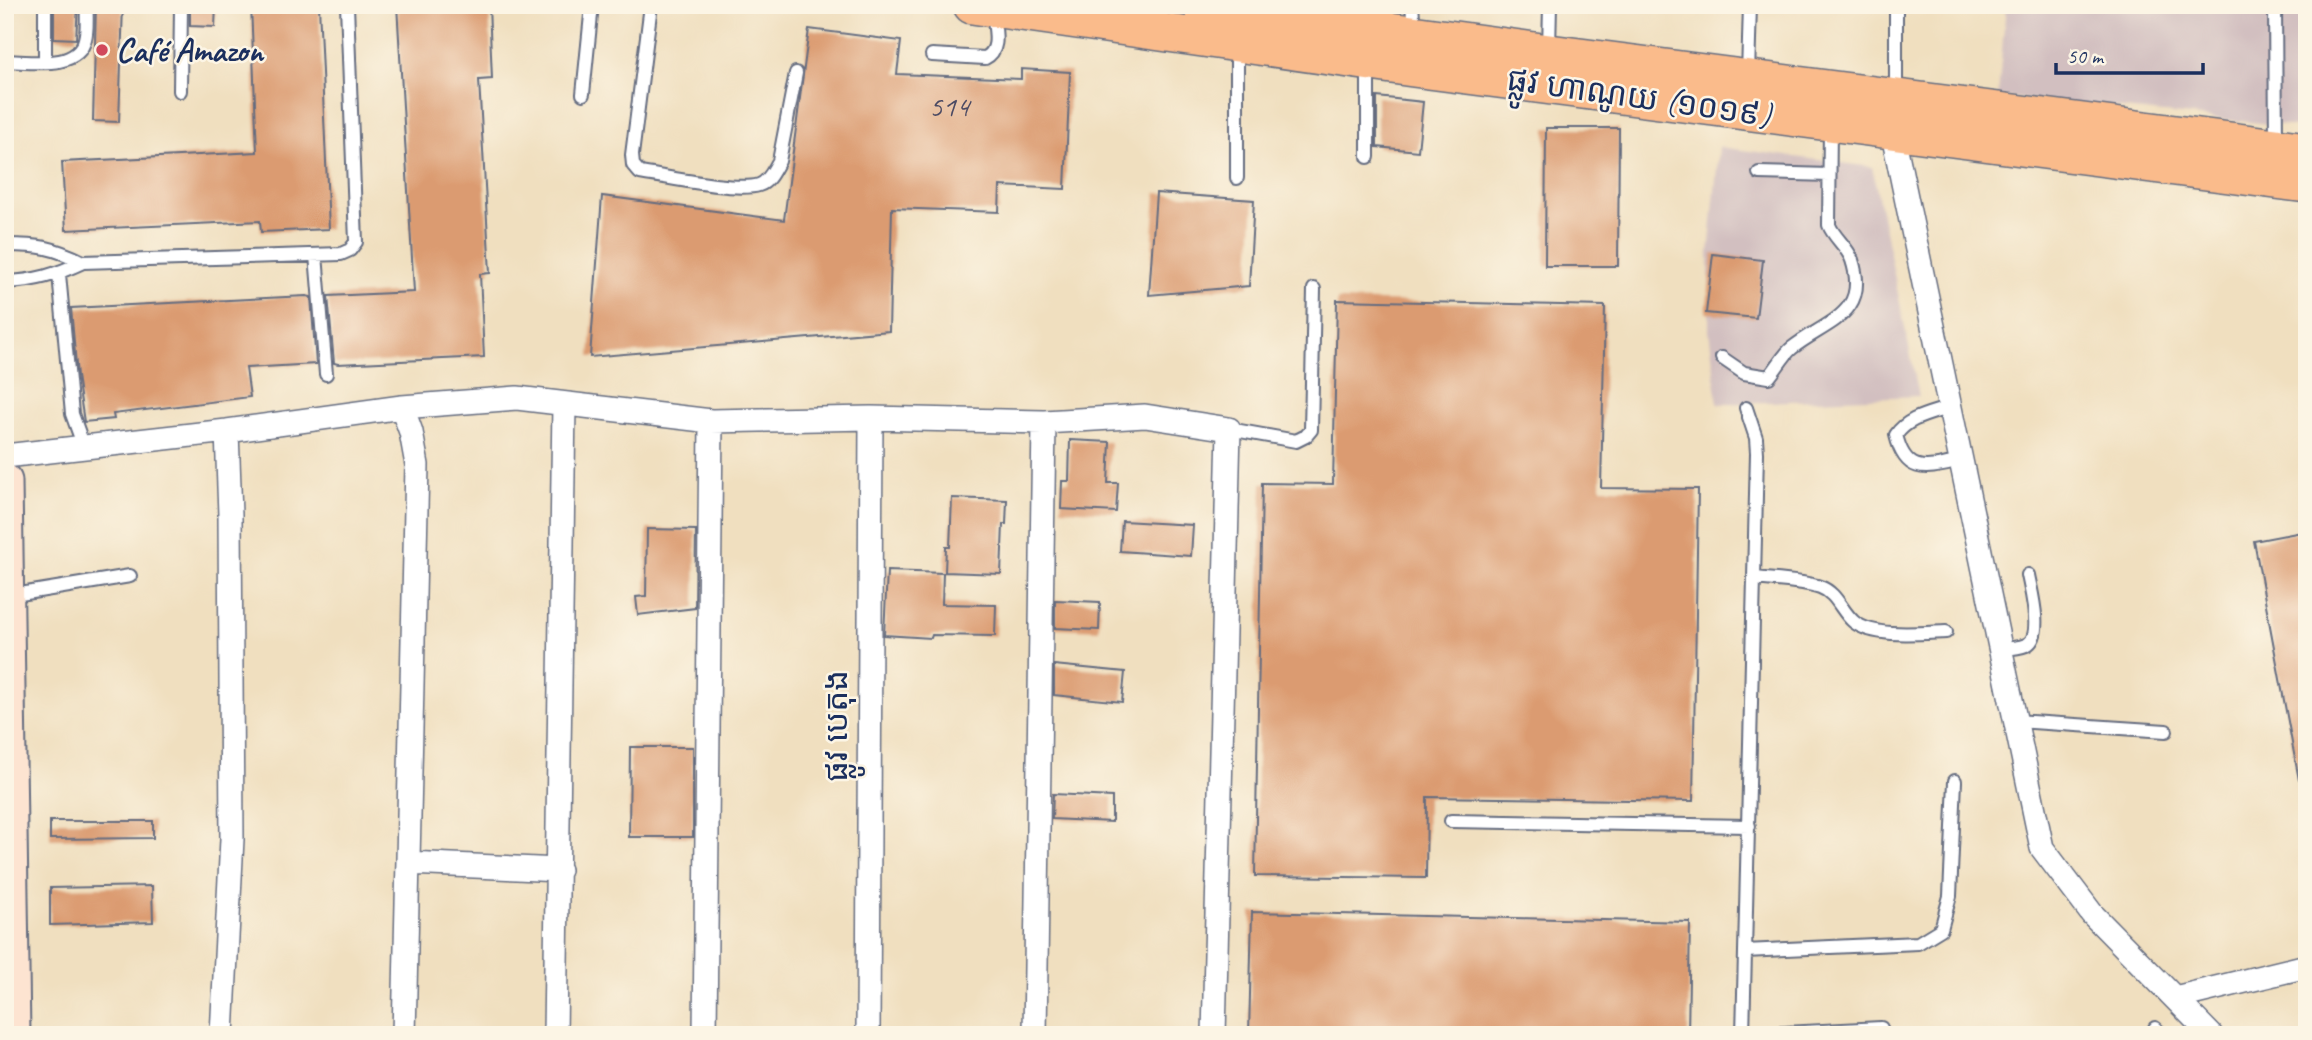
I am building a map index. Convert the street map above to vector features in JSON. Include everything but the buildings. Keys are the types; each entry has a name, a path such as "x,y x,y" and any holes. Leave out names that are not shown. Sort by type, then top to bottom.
{"main road":[{"name":"ផ្លូវ ហាណូយ (១០១៩)","path":"982,7 1333,18 1413,42 1830,122 1894,113 2292,149"},
{"name":"ផ្លូវ ហាណូយ (១០១៩)","path":"1226,15 1368,61 1413,42 1549,53 1747,78 1894,113 2307,184"},
{"path":"5,481 13,1035"}],"street":[{"path":"1894,113 1950,407 2042,848 2092,914 2211,1035"},
{"path":"5,456 402,407 517,398 711,421 871,418 1044,422 1145,416 1229,429 1214,1035"},
{"path":"555,1035 564,404"},
{"path":"402,407 411,432 417,465 404,1035"},
{"name":"ផ្លូវ បេតុង","path":"868,1035 871,418"},
{"path":"705,1035 711,421"},
{"path":"1035,1035 1044,422"},
{"path":"222,1035 232,839 227,430"},
{"path":"408,863 559,870"},
{"path":"2175,999 2307,966"}],"lane":[{"path":"45,5 45,62"},
{"path":"5,61 45,62 67,59 80,50 85,40 87,5"},
{"path":"180,90 181,5"},
{"path":"5,282 33,281 59,274 83,262 341,254 350,250 356,243 347,5"},
{"path":"583,94 592,5"},
{"path":"651,5 632,155 633,165 640,173 743,187 762,185 779,160 796,73"},
{"path":"1549,53 1550,5"},
{"path":"1747,78 1750,5"},
{"path":"1894,113 1896,5"},
{"path":"2275,5 2292,149"},
{"path":"932,55 990,56 994,52 996,42 982,7"},
{"path":"1226,15 1237,178"},
{"path":"1368,61 1368,158"},
{"path":"1722,358 1744,373 1769,377 1781,364 1788,350 1833,323 1849,308 1855,293 1856,276 1845,245 1832,233 1829,225 1830,122"},
{"path":"1759,173 1829,175"},
{"path":"5,246 55,248 83,262"},
{"path":"316,255 326,374"},
{"path":"59,274 72,414 84,447"},
{"path":"1229,429 1296,441 1311,430 1314,289"},
{"path":"1950,407 1915,419 1901,427 1896,435 1899,448 1908,461 1917,467 1929,468 1961,461"},
{"path":"1746,408 1756,438 1757,453 1745,1035 1881,1028"},
{"path":"2001,650 2027,645 2035,636 2028,575"},
{"path":"8,596 130,576"},
{"path":"1754,578 1818,586 1831,593 1853,621 1866,629 1905,634 1946,632"},
{"path":"2016,721 2166,731"},
{"path":"1745,951 1918,943 1941,929 1950,896 1955,781"},
{"path":"1451,821 1749,826"}],"shaded area":[{"path":"2006,5 2307,5 2307,128 1998,96"},
{"path":"1719,147 1872,167 1919,396 1718,404 1709,330 1709,253"}],"place":[{"name":"Café Amazon","path":"102,50"}]}
